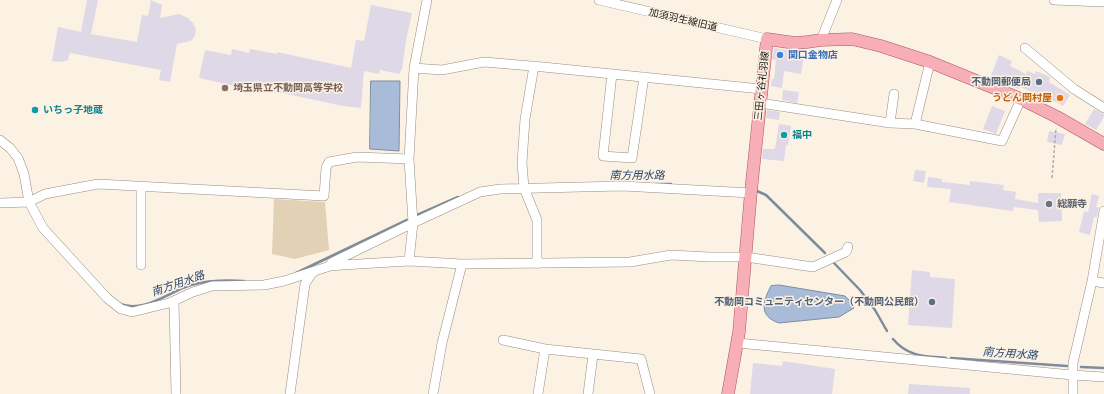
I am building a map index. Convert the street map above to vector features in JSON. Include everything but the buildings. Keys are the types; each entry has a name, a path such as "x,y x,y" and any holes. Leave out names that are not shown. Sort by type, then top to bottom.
{"main road":[{"name":"三田ヶ谷礼羽線","path":"728,394 738,343 751,191 767,39 807,42 852,39 882,46 930,62 1021,99 1057,117 1104,144"}],"street":[{"path":"409,261 412,219 409,158 414,68 427,0"},
{"name":"加須羽生線旧道","path":"599,0 637,5 767,39"},
{"path":"821,40 837,0"},
{"path":"1054,0 1104,2"},
{"path":"1025,48 1074,89 1104,108"},
{"path":"414,68 442,70 484,62 761,89"},
{"path":"915,124 930,62"},
{"path":"534,66 525,119 522,163 523,186 537,220 537,264"},
{"path":"612,74 603,156 632,158 644,77"},
{"path":"890,123 894,94"},
{"path":"760,103 890,123 915,124 1002,141 1021,99"},
{"path":"0,140 10,148 18,158 42,228 107,298 121,309 132,312 169,303 193,292 212,286 264,285 284,281 330,266 409,261 462,264 630,262 671,255 710,258 746,257 813,267 846,252 848,247"},
{"path":"0,203 32,201 45,194 98,184 324,196 326,168 329,162 357,158 409,158"},
{"path":"141,186 141,265"},
{"path":"290,394 305,284 312,273 412,219 480,192 523,186 622,186 751,191"},
{"path":"1072,394 1073,369 1092,281 1101,249 1104,211"},
{"path":"433,394 442,343 462,264"},
{"path":"1092,281 1104,283"},
{"path":"174,301 176,394"},
{"path":"503,340 545,349 641,359 650,394"},
{"path":"738,343 1073,369 1104,377"},
{"path":"538,394 545,349"},
{"path":"588,394 593,355"}],"path":[{"path":"1052,178 1057,117"}],"shaded area":[{"path":"274,199 325,202 329,250 295,259 272,254"}],"water":[{"path":"371,81 400,81 399,151 370,149"},
{"path":"779,285 845,296 854,308 839,317 779,323 772,320 765,312 764,302 771,286"}],"waterway":[{"name":"南方用水路","path":"656,184 671,184"},
{"name":"南方用水路","path":"757,191 766,195 825,253"},
{"name":"南方用水路","path":"417,215 458,197"},
{"name":"南方用水路","path":"296,273 407,220"},
{"name":"南方用水路","path":"833,262 860,290 875,310 887,331"},
{"name":"南方用水路","path":"120,304 129,306 147,304 182,288 198,283 231,280 244,281"},
{"name":"南方用水路","path":"893,339 899,345 911,352 924,356 946,358"},
{"name":"南方用水路","path":"951,358 1067,366"},
{"name":"南方用水路","path":"1081,367 1104,368"}],"place":[{"name":"関口金物店","path":"780,55"},
{"name":"不動岡郵便局","path":"1039,82"},
{"name":"埼玉県立不動岡高等学校","path":"225,88"},
{"name":"うどん岡村屋","path":"1060,98"},
{"name":"いちっ子地蔵","path":"35,110"},
{"name":"福中","path":"784,135"},
{"name":"総願寺","path":"1049,204"},
{"name":"不動岡コミュニティセンター（不動岡公民館）","path":"932,302"}]}
